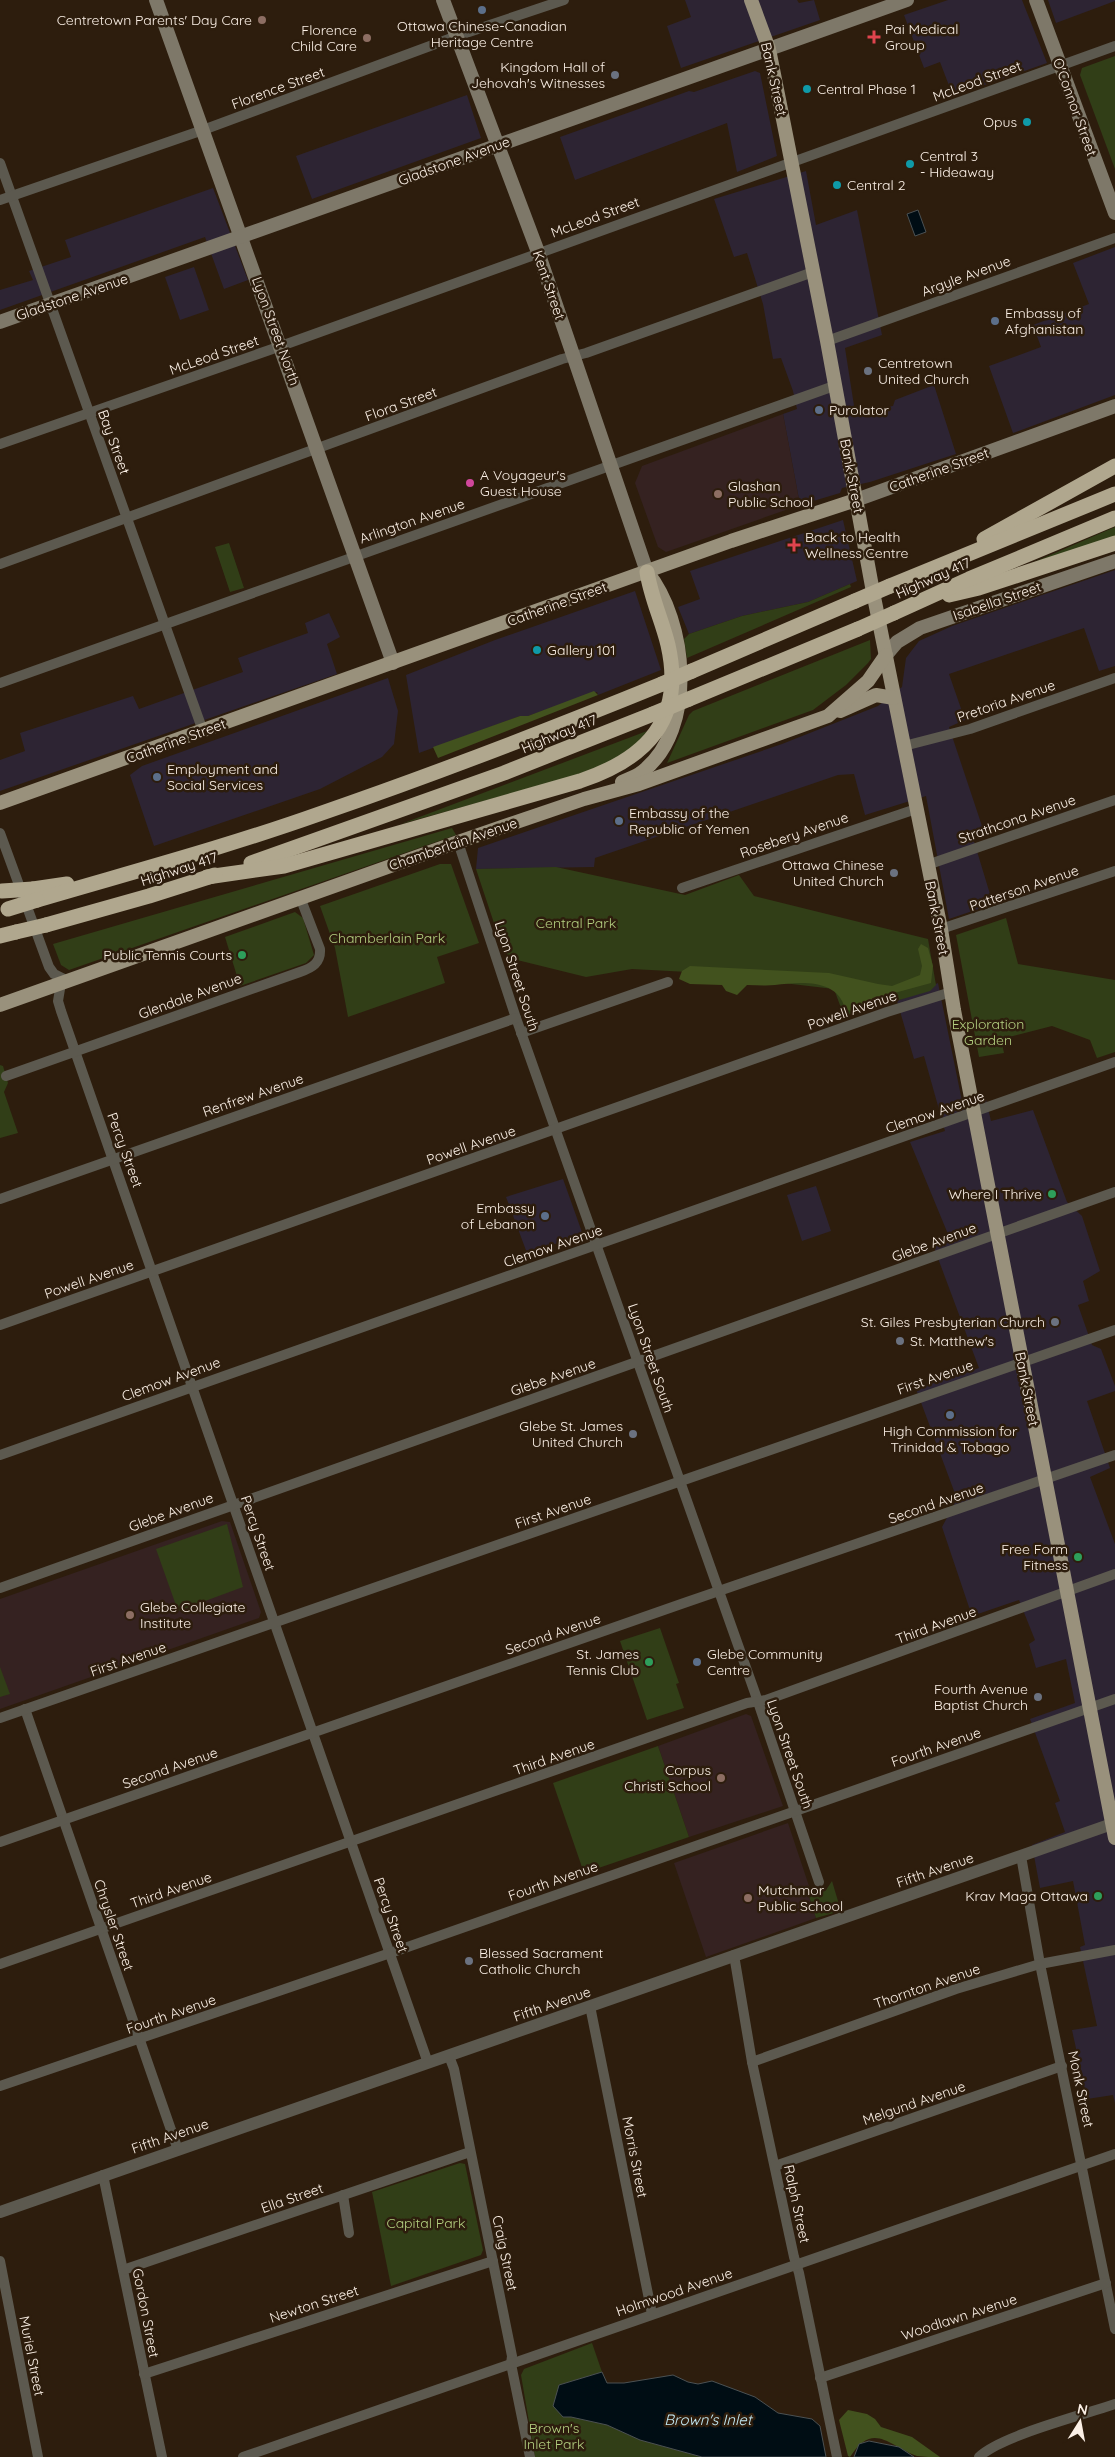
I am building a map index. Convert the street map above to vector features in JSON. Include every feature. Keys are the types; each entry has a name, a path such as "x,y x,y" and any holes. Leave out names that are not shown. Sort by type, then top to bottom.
{"highway":[{"path":"932,569 1115,466"},
{"path":"4,910 35,894 111,878 199,854 319,815 534,736 662,684 890,586 1115,494"},
{"name":"Highway 417","path":"0,936 46,925 207,877 415,806 653,714 858,629 1115,518"},
{"path":"926,600 979,588 1115,544"},
{"path":"207,877 293,863 580,781 606,772 627,761 646,745 660,724 666,710 672,685 668,645 650,590 647,572"},
{"path":"1,891 35,894"}],"main road":[{"name":"Lyon Street North","path":"156,0 394,663"},
{"name":"Kent Street","path":"444,0 538,252 647,572"},
{"name":"Bank Street","path":"751,0 769,49 792,163 894,698 941,929 951,992 1066,1592 1114,1828"},
{"name":"Gladstone Avenue","path":"0,322 907,0"},
{"name":"O'Connor Street","path":"1036,0 1115,213"},
{"name":"Catherine Street","path":"0,803 731,541 856,500 1115,406"},
{"name":"Isabella Street","path":"886,655 897,642 920,628 1115,561"},
{"path":"584,799 642,772 663,746 676,715 681,681 677,644 659,586 647,572"},
{"name":"Chamberlain Avenue","path":"0,1005 300,897 584,799 639,784 828,716 868,681 886,655"},
{"path":"828,716 876,695 894,698"}],"street":[{"name":"Florence Street","path":"0,200 203,130 457,36 564,0"},
{"name":"McLeod Street","path":"0,444 281,346 1115,46"},
{"name":"Bay Street","path":"0,163 52,304 203,731"},
{"name":"Argyle Avenue","path":"826,341 1115,238"},
{"name":"Flora Street","path":"0,564 574,356 813,272"},
{"name":"Arlington Avenue","path":"0,683 834,386"},
{"name":"Pretoria Avenue","path":"904,746 970,729 1115,678"},
{"name":"Strathcona Avenue","path":"927,865 1115,800"},
{"name":"Rosebery Avenue","path":"682,888 916,808"},
{"path":"0,833 49,966 54,974 64,982"},
{"name":"Lyon Street South","path":"458,842 521,1033 557,1130 819,1882"},
{"name":"Patterson Avenue","path":"941,929 1115,871"},
{"name":"Glendale Avenue","path":"6,1076 300,972 315,965 320,949 300,897"},
{"name":"Percy Street","path":"64,982 58,1001 61,1011 428,2063"},
{"path":"521,1033 668,982"},
{"name":"Percy Street","path":"47,988 53,1003 61,1011"},
{"name":"Powell Avenue","path":"0,1325 887,1012 951,992"},
{"name":"Renfrew Avenue","path":"0,1199 516,1018"},
{"name":"Clemow Avenue","path":"0,1455 191,1386 929,1129 1115,1062"},
{"name":"Glebe Avenue","path":"0,1588 1115,1192"},
{"name":"First Avenue","path":"0,1718 1115,1330"},
{"name":"Second Avenue","path":"0,1842 718,1591 1115,1455"},
{"name":"Third Avenue","path":"0,1964 756,1701 1066,1592 1079,1585 1115,1574"},
{"name":"Fourth Avenue","path":"0,2086 1115,1699"},
{"name":"Chrysler Street","path":"25,1709 178,2150"},
{"name":"Fifth Avenue","path":"0,2212 734,1955 1022,1856 1114,1828"},
{"name":"Monk Street","path":"1022,1856 1040,1964 1083,2165 1115,2329"},
{"name":"Thornton Avenue","path":"752,2062 956,1989 1040,1964 1115,1950"},
{"name":"Ralph Street","path":"734,1955 752,2062 837,2457"},
{"name":"Morris Street","path":"590,2006 652,2314"},
{"name":"Craig Street","path":"449,2056 454,2069 493,2261 530,2457"},
{"name":"Melgund Avenue","path":"775,2166 1062,2066"},
{"name":"Ella Street","path":"123,2270 470,2152"},
{"name":"Holmwood Avenue","path":"244,2457 1115,2154"},
{"name":"Gordon Street","path":"103,2175 162,2457"},
{"path":"343,2195 348,2233"},
{"name":"Muriel Street","path":"0,2261 38,2457"},
{"name":"Newton Street","path":"144,2374 493,2261"},
{"name":"Woodlawn Avenue","path":"820,2378 1106,2283"},
{"path":"979,2457 986,2450 1021,2435 1115,2404"}],"shaded area":[{"path":"685,0 797,0 799,3 814,0 820,20 681,68 667,26 691,17"},
{"path":"948,0 1022,0 1047,63 953,96 940,62 924,68 904,15"},
{"path":"1048,0 1115,0 1115,1 1056,23"},
{"path":"755,71 760,73 777,156 737,172 727,123 575,180 560,137 689,91 694,92"},
{"path":"467,95 481,138 312,199 296,156"},
{"path":"806,171 816,225 857,210 882,335 845,348 855,412 893,406 895,400 934,385 956,454 870,482 842,488 840,493 800,505 783,414 797,409 793,391 781,358 773,359 763,304 747,253 734,257 714,199"},
{"path":"213,188 248,280 224,289 205,237 0,310 0,290 33,280 29,271 71,257 65,240"},
{"path":"1115,247 1115,395 1013,433 989,366 1041,347 1033,325 1089,304 1073,263"},
{"path":"194,267 209,310 180,320 165,277"},
{"name":"Glashan Public School","path":"783,414 800,505 666,552 658,547 635,483 642,466"},
{"path":"843,520 857,581 808,602 742,616 689,634 678,607 700,599 690,571"},
{"path":"1115,570 1115,666 1099,671 1084,628 949,674 965,720 949,727 985,835 973,838 993,904 949,919 926,796 865,815 854,774 838,775 595,858 594,867 476,869 478,848 782,744 878,706 902,687 906,658 919,641 952,626"},
{"path":"635,591 661,670 598,695 597,692 528,716 520,716 419,753 406,675 495,640"},
{"path":"329,613 340,637 327,644 337,674 0,791 0,760 25,751 20,733 133,696 139,709 243,672 238,658 308,633 305,623"},
{"path":"388,678 398,711 394,744 382,757 320,789 154,846 130,775 142,766"},
{"path":"938,983 963,1106 986,1099 991,1121 1033,1110 1067,1202 1082,1216 1100,1271 1083,1281 1089,1301 1078,1305 1092,1345 1101,1349 1115,1386 1115,1391 1087,1401 1110,1468 1090,1477 1115,1544 1115,2103 1113,2095 1087,2099 1072,2030 1097,2026 1080,1947 1085,1945 1073,1881 1040,1888 1032,1845 1065,1832 1055,1803 1060,1801 1030,1719 1075,1703 1066,1659 1036,1668 1029,1644 1035,1640 1019,1600 972,1616 942,1527 957,1499 916,1389 979,1368 933,1245 950,1239 910,1142 945,1131 924,1056 914,1059 897,1001"},
{"name":"Embassy of Lebanon","path":"563,1179 583,1235 527,1253 506,1197"},
{"path":"816,1186 831,1231 802,1241 787,1195"},
{"name":"Glebe Collegiate Institute","path":"222,1521 230,1522 261,1612 259,1618 0,1709 0,1599"},
{"name":"Corpus Christi School","path":"746,1714 751,1716 783,1806 689,1837 658,1746"},
{"name":"Mutchmor Public School","path":"788,1823 810,1889 807,1890 816,1918 706,1957 674,1863"}],"green space":[{"path":"1115,56 1115,169 1080,75 1082,68"},
{"path":"1115,527 1115,539 1025,566"},
{"path":"229,543 244,588 230,592 215,547"},
{"path":"850,584 851,587 687,658 684,639 689,634 742,616 808,602"},
{"path":"870,640 871,659 868,663 846,685 813,710 667,763 689,715 693,711"},
{"path":"594,691 598,695 438,758 433,747 520,716 528,716"},
{"path":"647,731 636,745 604,765 570,777 401,824"},
{"path":"452,828 456,835 69,970 61,965 53,944"},
{"name":"Chamberlain Park","path":"440,864 451,864 479,943 437,957 445,983 348,1017 335,948 320,906"},
{"name":"Central Park","path":"556,867 685,895 739,875 754,896 928,939 936,985 930,991 844,1016 834,989 688,972 632,969 586,977 509,958 500,941 476,869"},
{"name":"Chamberlain Park","path":"295,912 303,918 314,955 306,963 240,986 225,937"},
{"name":"Exploration Garden","path":"1006,918 1018,964 1115,980 1115,1052 1097,1058 1090,1040 1052,1026 1001,1039 1004,1053 979,1057 956,935"},
{"path":"921,944 928,948 933,966 931,983 887,995 851,1011 845,1009 841,999 834,992 816,984 747,985 737,995 726,991 722,985 690,984 679,979 682,971 690,966 829,973 892,986 920,975 922,966 918,949"},
{"path":"0,1065 3,1066 8,1083 4,1092 18,1133 0,1138"},
{"path":"227,1524 243,1587 178,1611 156,1549"},
{"name":"St. James Tennis Club","path":"660,1628 679,1683 676,1684 684,1708 647,1720 620,1641"},
{"path":"0,1667 10,1694 0,1697"},
{"path":"658,1746 689,1837 584,1873 553,1783"},
{"path":"832,1881 841,1911 816,1918 807,1890 822,1892 826,1890"},
{"name":"Capital Park","path":"460,2163 465,2164 483,2250 481,2255 391,2286 372,2192"},
{"name":"Brown's Inlet Park","path":"592,2343 602,2372 559,2385 571,2417 607,2425 640,2440 702,2457 535,2457 521,2375 524,2369"},
{"path":"848,2410 867,2414 875,2419 881,2427 912,2437 940,2457 917,2456 889,2442 874,2438 866,2440 858,2446 850,2457 848,2456 839,2420"}],"water":[{"path":"918,210 926,232 915,236 907,214"},
{"name":"Brown's Inlet","path":"602,2372 607,2383 624,2383 673,2375 688,2382 698,2384 712,2381 755,2397 778,2413 812,2419 820,2426 826,2457 702,2457 640,2440 607,2425 563,2417 553,2406 559,2385"},
{"path":"869,2441 899,2447 914,2457 854,2457 859,2444"}],"place":[{"name":"Ottawa Chinese-Canadian Heritage Centre","path":"482,10"},
{"name":"Centretown Parents' Day Care","path":"262,20"},
{"name":"Pai Medical Group","path":"874,37"},
{"name":"Florence Child Care","path":"367,38"},
{"name":"Kingdom Hall of Jehovah's Witnesses","path":"615,75"},
{"name":"Central Phase 1","path":"807,89"},
{"name":"Opus","path":"1027,122"},
{"name":"Central 3 - Hideaway","path":"910,164"},
{"name":"Central 2","path":"837,185"},
{"name":"Embassy of Afghanistan","path":"995,321"},
{"name":"Centretown United Church","path":"868,371"},
{"name":"Purolator","path":"819,410"},
{"name":"A Voyageur's Guest House","path":"470,483"},
{"name":"Glashan Public School","path":"718,494"},
{"name":"Back to Health Wellness Centre","path":"794,545"},
{"name":"Gallery 101","path":"537,650"},
{"name":"Employment and Social Services","path":"157,777"},
{"name":"Embassy of the Republic of Yemen","path":"619,821"},
{"name":"Ottawa Chinese United Church","path":"894,873"},
{"name":"Public Tennis Courts","path":"242,955"},
{"name":"Where I Thrive","path":"1052,1194"},
{"name":"Embassy of Lebanon","path":"545,1216"},
{"name":"St. Giles Presbyterian Church","path":"1055,1322"},
{"name":"St. Matthew's","path":"900,1341"},
{"name":"High Commission for Trinidad & Tobago","path":"950,1415"},
{"name":"Glebe St. James United Church","path":"633,1434"},
{"name":"Free Form Fitness","path":"1078,1557"},
{"name":"Glebe Collegiate Institute","path":"130,1615"},
{"name":"St. James Tennis Club","path":"649,1662"},
{"name":"Glebe Community Centre","path":"697,1662"},
{"name":"Fourth Avenue Baptist Church","path":"1038,1697"},
{"name":"Corpus Christi School","path":"721,1778"},
{"name":"Krav Maga Ottawa","path":"1098,1896"},
{"name":"Mutchmor Public School","path":"748,1898"},
{"name":"Blessed Sacrament Catholic Church","path":"469,1961"}]}
